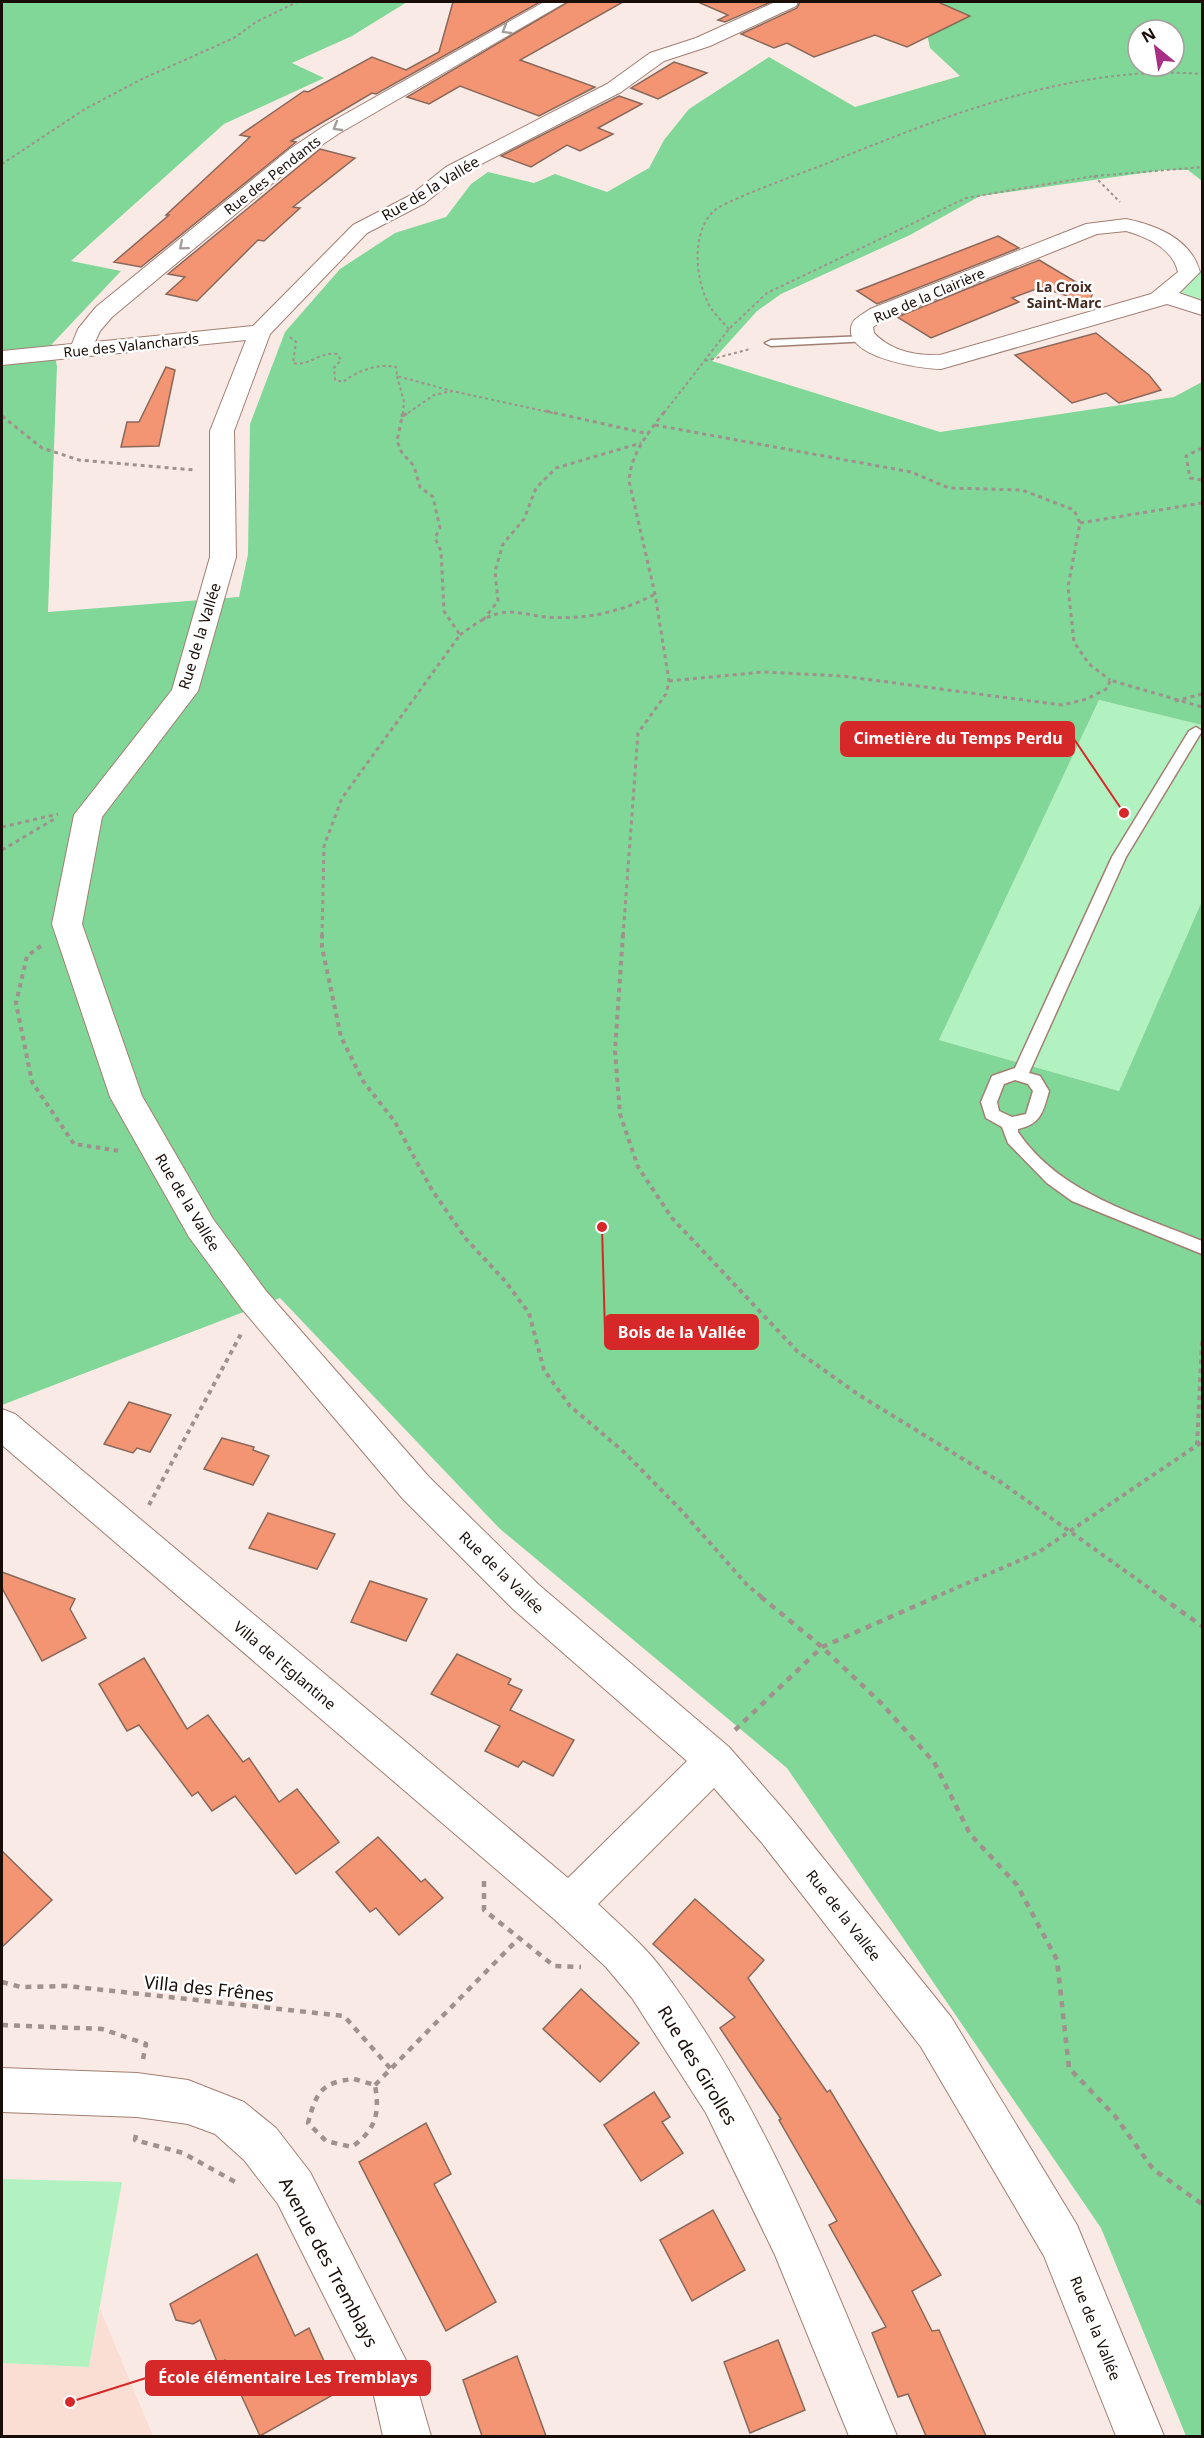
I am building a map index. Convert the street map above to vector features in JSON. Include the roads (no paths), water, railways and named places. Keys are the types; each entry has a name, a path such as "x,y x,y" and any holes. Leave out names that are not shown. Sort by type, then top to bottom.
{"street":[{"name":"Rue des Pendants","path":"81,350 89,329 104,312 297,153 332,130 557,2"},
{"name":"Rue de la Vallée","path":"789,2 711,39 657,57 614,88 453,171 418,199 360,229 260,332 222,431 223,557 185,691 88,815 68,924 126,1097 201,1228 254,1300 416,1488 526,1597 724,1747 776,1830 936,2032 1061,2241 1140,2436"},
{"name":"Rue de la Clairière","path":"1121,202 1139,220 1137,226"},
{"name":"Rue de la Clairière","path":"1113,224 1137,226 1154,233 1187,262 1189,272 1165,296 1141,305 941,362 921,362 904,357 866,339 862,330 865,321 899,306 1093,228 1113,224"},
{"path":"1165,296 1203,308"},
{"name":"Rue des Valanchards","path":"2,358 260,332"},
{"name":"Villa de l'Eglantine","path":"2,1424 569,1905"},
{"path":"569,1905 724,1747"},
{"name":"Rue des Girolles","path":"569,1905 647,1983 721,2098 792,2240 873,2436"},
{"name":"Avenue des Tremblays","path":"2,2090 137,2096 188,2102 229,2117 260,2144 294,2188 396,2391 407,2436"}],"lane":[{"path":"771,344 866,339"},
{"path":"1020,1075 1119,856 1197,731"},
{"path":"1020,1075 1034,1080 1041,1091 1033,1117 1025,1122 1010,1123 992,1114 989,1102 996,1083 1001,1078 1020,1075"},
{"path":"1010,1123 1010,1132 1014,1140 1053,1179 1072,1194 1203,1248"}],"place":[{"name":"Cimetière du Temps Perdu","path":"1124,813"},
{"name":"Bois de la Vallée","path":"602,1227"},
{"name":"École élémentaire Les Tremblays","path":"70,2402"}],"district":[{"name":"La Croix Saint-Marc","path":"1064,294"}]}
